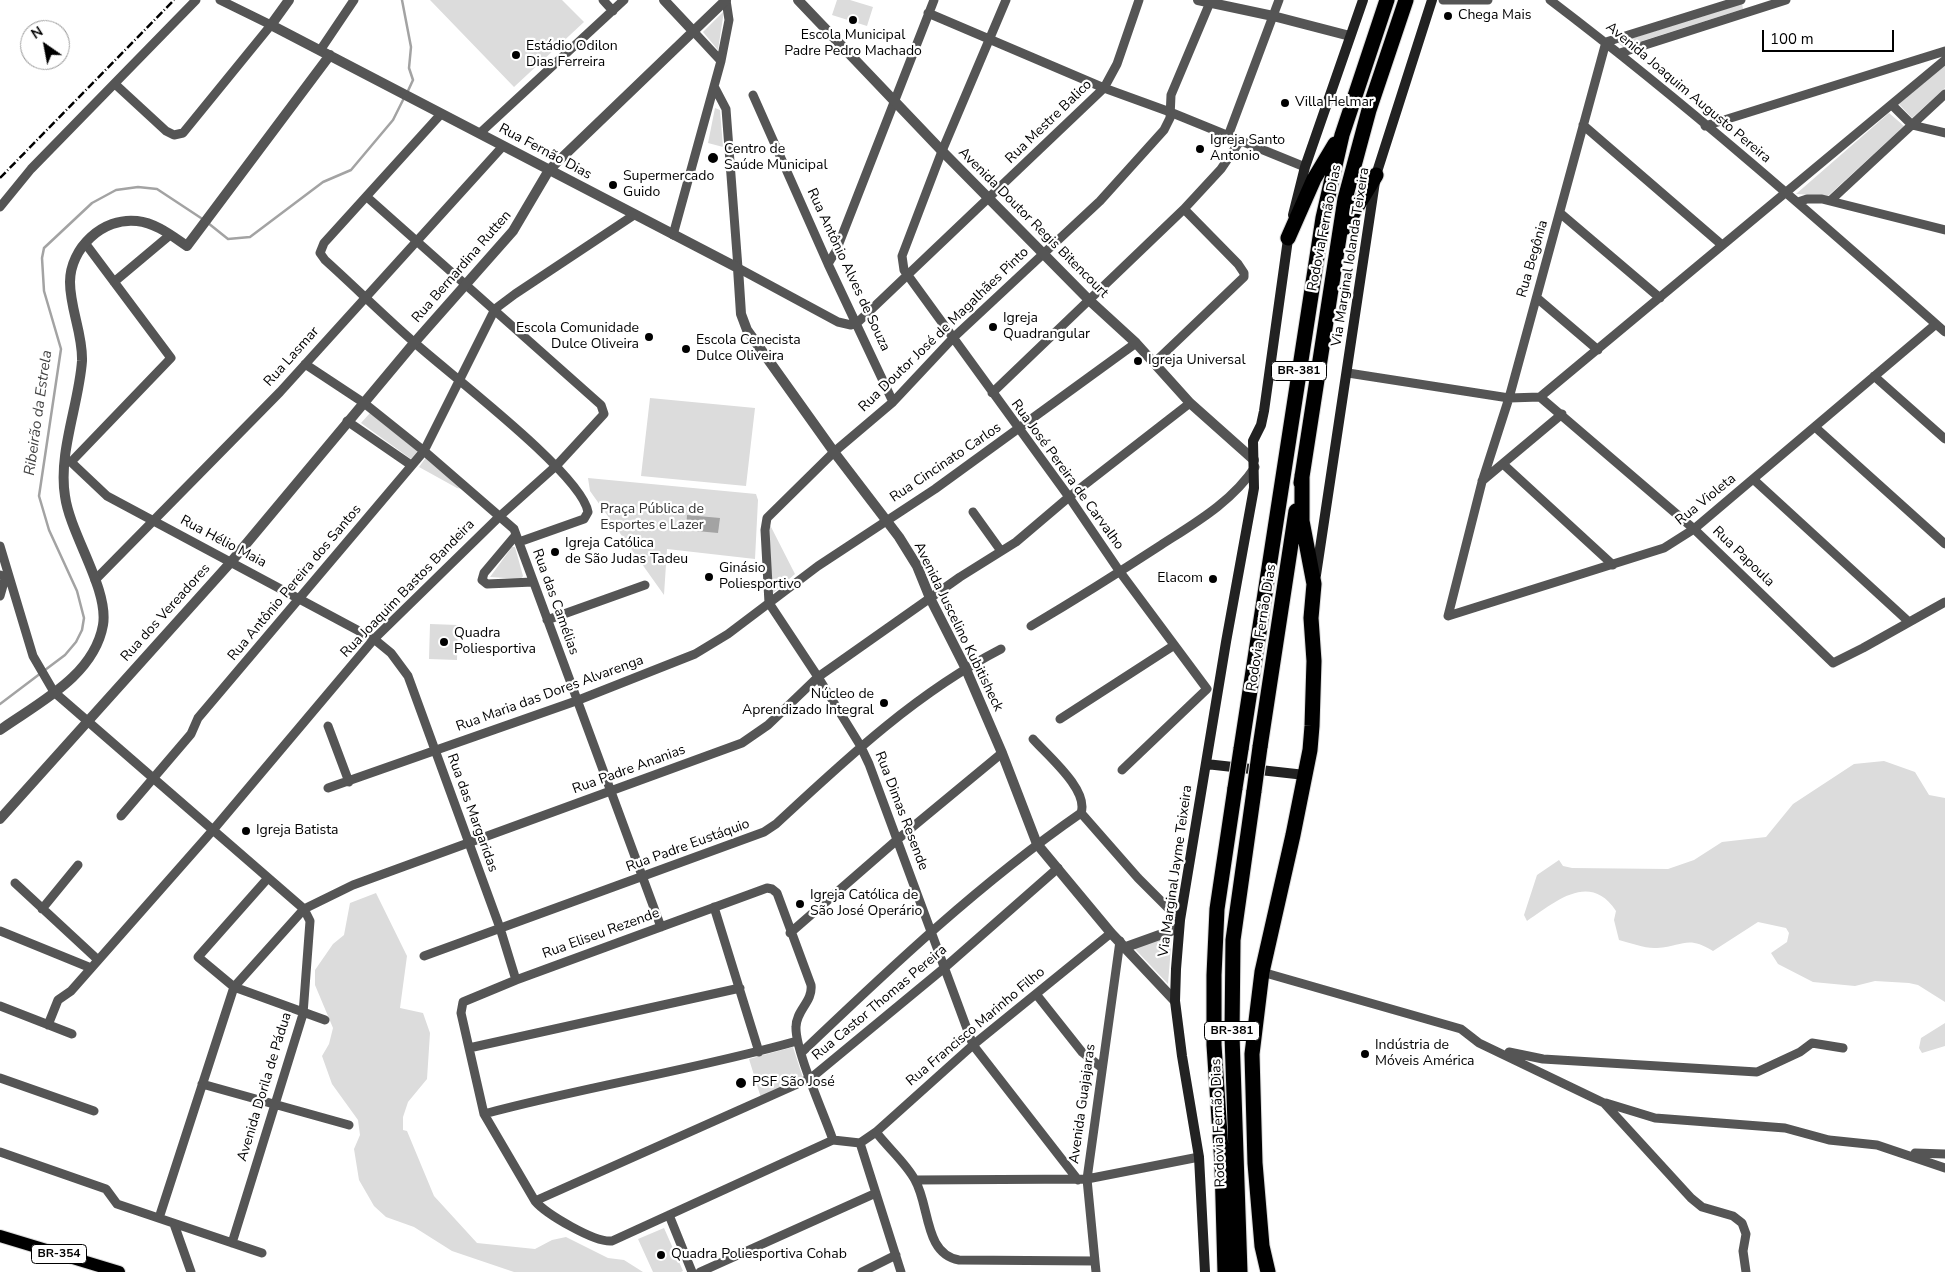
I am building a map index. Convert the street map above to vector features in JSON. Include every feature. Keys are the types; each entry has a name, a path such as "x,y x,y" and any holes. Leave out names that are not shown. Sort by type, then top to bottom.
{"highway":[{"name":"Rodovia Fernão Dias","path":"1226,1272 1222,1164 1214,1045 1214,975 1217,909 1322,228 1342,135 1387,0"},
{"name":"Rodovia Fernão Dias","path":"1242,1272 1232,1035 1233,940 1260,747 1336,243 1359,142 1406,0"},
{"path":"1288,238 1314,179 1342,135"},
{"path":"1336,243 1352,212 1376,175"},
{"path":"1268,1272 1262,1246 1254,1163 1252,1054 1262,972 1305,775 1312,726 1314,662 1311,618 1314,584 1302,521 1302,474"},
{"path":"1242,1272 1250,1229 1254,1163"}],"main road":[{"name":"Via Marginal Jayme Teixeira","path":"1205,1272 1199,1157 1175,1001 1179,924 1254,468 1253,441 1261,425 1264,411 1288,238 1305,167 1363,0"},
{"name":"Via Marginal Iolanda Teixeira","path":"1314,584 1348,373 1376,175 1432,0"},
{"path":"1206,764 1305,775"},
{"name":"BR-354","path":"0,1236 118,1272"}],"street":[{"path":"0,207 31,169 196,0"},
{"name":"Rua Fernão Dias","path":"220,0 321,49 838,322 851,325 857,323"},
{"path":"115,84 166,131 174,135 183,133 271,25 289,0"},
{"path":"321,49 354,0"},
{"path":"603,0 614,11"},
{"path":"480,133 624,0"},
{"path":"664,0 721,61"},
{"path":"673,235 715,88 729,20 726,0"},
{"name":"Rua Bernardina Rutten","path":"347,421 513,231 549,170 614,104 694,32 726,0"},
{"name":"Avenida Doutor Regis Bitencourt","path":"798,0 942,151 1089,300 1136,343 1190,403 1254,468"},
{"path":"828,264 836,251 934,0"},
{"path":"907,275 904,270 902,256 942,151 1006,0"},
{"name":"Rua Mestre Balico","path":"857,323 990,199 1104,88 1117,64 1139,0"},
{"path":"1198,0 1273,16 1350,36"},
{"path":"1228,136 1279,0"},
{"path":"1447,0 1488,0"},
{"name":"Avenida Joaquim Augusto Pereira","path":"1550,0 1606,42 1798,202 1945,332"},
{"path":"1606,42 1741,0"},
{"path":"1746,0 1749,12"},
{"path":"1620,54 1786,0"},
{"name":"Rua Doutor José de Magalhães Pinto","path":"769,603 765,565 765,523 772,512 834,452 893,402 952,338 1100,201 1145,151 1169,123 1171,95 1211,2"},
{"path":"928,14 989,38 1104,88 1170,112 1305,167"},
{"name":"Rua Begônia","path":"1448,616 1482,482 1509,398 1606,42"},
{"path":"1705,126 1945,51"},
{"path":"0,730 84,666 96,648 103,623 102,608 94,580 65,498 63,485 82,358 71,290 71,273 77,255 85,243 101,229 127,220 147,223 187,246 330,55"},
{"path":"1348,373 1509,398 1540,397 1945,60"},
{"path":"715,88 726,109 738,268"},
{"path":"1830,201 1945,94"},
{"name":"Rua Antônio Alves de Souza","path":"753,95 828,264 893,402"},
{"path":"1892,104 1912,125 1945,133"},
{"path":"441,114 321,248 320,254 414,343 557,465 583,499 587,508 587,515 579,522 518,538 484,573 482,580 487,584 533,582"},
{"path":"1583,126 1722,245"},
{"path":"992,393 1184,209 1221,169 1240,141"},
{"name":"Rua Lasmar","path":"94,580 305,364 503,146"},
{"path":"366,197 495,310 515,294 634,214"},
{"path":"1798,202 1814,198 1830,201 1945,230"},
{"path":"1154,363 1244,278 1242,268 1184,209"},
{"path":"1560,213 1660,298"},
{"path":"114,282 170,235"},
{"path":"68,461 171,358 85,243"},
{"name":"Avenida Juscelino Kubitisheck","path":"738,268 743,322 917,566 1002,752 1037,844 1111,933 1124,944 1175,1001"},
{"name":"Rua José Pereira de Carvalho","path":"907,275 1018,430 1069,496 1120,572 1207,689 1122,770"},
{"path":"1536,298 1598,350"},
{"name":"Rua Antônio Pereira dos Santos","path":"121,816 191,734 198,718 301,599 424,451 495,310"},
{"name":"Rua Joaquim Bastos Bandeira","path":"48,1025 58,1000 71,991 97,959 213,830 374,639 500,516 557,465 604,414 603,407 495,310"},
{"name":"Rua Violeta","path":"1448,616 1664,548 1694,529 1936,324"},
{"name":"Rua Cincinato Carlos","path":"769,603 818,566 886,520 935,490 1136,343"},
{"name":"Rua das Camélias","path":"305,364 364,403 424,451 500,516 518,538 576,701 661,927"},
{"path":"1874,376 1945,439"},
{"name":"Rua Papoula","path":"1540,397 1694,529 1833,663 1909,622"},
{"name":"Rua Padre Ananias","path":"304,909 353,885 742,743 768,725 818,677 930,598 1027,534 1069,496 1190,403"},
{"path":"1482,482 1562,414"},
{"path":"347,421 411,465"},
{"name":"Rua dos Vereadores","path":"0,819 231,562 347,421"},
{"path":"1815,428 1945,544"},
{"name":"Rua Hélio Maia","path":"68,461 98,490 374,639"},
{"path":"1503,464 1613,565"},
{"path":"1031,626 1120,572 1206,516 1238,488 1254,468"},
{"path":"1753,479 1909,622 1945,602"},
{"path":"973,512 1001,551"},
{"path":"0,546 4,576 0,596"},
{"path":"4,576 33,656 52,690 304,909 234,987 160,1218"},
{"path":"547,620 645,585"},
{"name":"Rua Dimas Resende","path":"769,603 818,677 860,746 898,839 943,969 973,1045 1082,1180"},
{"name":"Rua Maria das Dores Alvarenga","path":"328,788 576,701 695,654 714,643 769,603"},
{"name":"Rua das Margaridas","path":"374,639 391,653 408,676 500,928 516,980"},
{"path":"1060,719 1174,646"},
{"name":"Rua Padre Eustáquio","path":"424,956 643,878 764,832 776,824 860,746 965,668 1001,649"},
{"path":"328,726 348,782"},
{"path":"801,1053 882,975 931,933 1037,844 1081,814 1083,800 1077,788 1033,739"},
{"path":"833,1140 797,1041 797,1018 808,1003 811,990 790,933 1002,752"},
{"path":"1081,814 1179,924 1124,944"},
{"path":"42,909 78,865"},
{"name":"Rua Castor Thomas Pereira","path":"535,1201 811,1078 943,969 1058,868"},
{"path":"268,878 198,957 234,987 303,1014 325,1020"},
{"path":"15,883 97,959"},
{"name":"Rua Eliseu Rezende","path":"469,1048 461,1013 461,1004 465,1000 714,907 769,888 775,890 790,933"},
{"path":"714,907 759,1052"},
{"name":"Avenida Dorila de Pádua","path":"232,1243 303,1014 310,921 304,909"},
{"path":"0,931 91,968"},
{"name":"Rua Francisco Marinho Filho","path":"860,1143 876,1132 973,1045 1111,933"},
{"name":"Avenida Guajajaras","path":"1096,1272 1082,1180 1124,944"},
{"path":"1262,972 1461,1029 1479,1043 1499,1050 1604,1102 1655,1118 1785,1128 1829,1140 1864,1142 1945,1168"},
{"path":"740,988 469,1048 484,1114 535,1201 545,1210 601,1241 612,1241 833,1140 860,1143 901,1272"},
{"path":"1036,994 1082,1052 1102,1068"},
{"path":"0,1006 72,1034"},
{"path":"484,1114 532,1101 759,1052 797,1041"},
{"path":"1499,1050 1543,1059 1757,1072 1777,1064 1812,1043 1843,1048"},
{"path":"0,1078 94,1111"},
{"path":"202,1084 276,1103 349,1125"},
{"path":"1604,1102 1691,1198 1702,1207 1733,1216 1742,1223 1746,1234 1743,1251 1746,1272"},
{"path":"876,1132 916,1180 938,1249 947,1258 959,1260 1095,1260"},
{"path":"1890,1149 1923,1155 1945,1154"},
{"path":"0,1152 106,1189 117,1204 262,1253"},
{"path":"916,1180 1082,1180 1199,1157"},
{"path":"700,1272 876,1193"},
{"path":"669,1215 692,1272"},
{"path":"174,1224 191,1272"},
{"path":"862,1272 896,1255"}],"green space":[{"name":"Estádio Odilon Dias Ferreira","path":"430,0 562,0 584,22 514,87"},
{"path":"837,0 850,0 873,7 867,26 832,15"},
{"path":"1742,3 1743,9 1623,47 1618,43"},
{"path":"724,11 718,50 703,32"},
{"path":"1945,65 1945,88 1912,118 1899,104"},
{"path":"715,108 720,110 723,147 708,143"},
{"path":"1889,113 1904,126 1828,196 1796,194"},
{"path":"650,398 755,408 746,486 641,476"},
{"path":"370,413 418,451 411,459 361,423"},
{"path":"427,456 463,489 457,488 419,467"},
{"name":"Praça Pública de Esportes e Lazer","path":"588,478 756,494 758,500 755,559 667,549 664,595 590,491"},
{"path":"769,523 795,574 772,594"},
{"path":"512,547 515,547 523,576 521,579 490,577"},
{"name":"Quadra Poliesportiva","path":"430,624 458,625 457,660 429,659"},
{"path":"1884,761 1915,772 1929,795 1945,798 1945,1002 1918,985 1909,983 1875,981 1855,986 1813,982 1778,964 1771,953 1787,942 1789,933 1786,928 1758,922 1713,951 1691,942 1653,948 1619,940 1614,920 1616,911 1606,899 1595,893 1572,894 1549,906 1527,921 1524,915 1537,875 1559,860 1563,866 1572,868 1668,869 1694,860 1722,842 1766,837 1793,804 1854,764"},
{"path":"376,893 407,956 400,1008 423,1013 430,1033 427,1079 408,1102 403,1117 403,1130 407,1131 434,1196 477,1243 535,1249 552,1240 566,1237 608,1258 624,1260 643,1272 514,1272 452,1251 414,1227 386,1217 374,1206 359,1180 354,1149 360,1135 358,1120 332,1084 322,1056 329,1044 333,1028 315,985 315,970 333,944 344,935 350,903"},
{"path":"1172,934 1168,984 1134,948"},
{"path":"1945,1023 1945,1046 1922,1053 1919,1048 1921,1038"},
{"path":"793,1047 803,1078 761,1098 749,1059"},
{"name":"Quadra Poliesportiva Cohab","path":"664,1228 683,1271 681,1272 653,1272 638,1239"}],"shaded area":[{"path":"687,515 720,518 718,533 686,530"}],"waterway":[{"name":"Ribeirão da Estrela","path":"402,0 411,47 409,68 413,80 407,93"},
{"name":"Ribeirão da Estrela","path":"208,223 228,239 250,237 323,182 351,170 393,120 404,98"},
{"name":"Ribeirão da Estrela","path":"45,670 65,655 76,642 82,630 84,618 77,591 49,530 39,496 61,349 44,291 42,258 44,248 92,203 116,190 138,187 157,189 204,220"},
{"name":"Ribeirão da Estrela","path":"0,704 41,673"}],"railway":[{"path":"0,178 174,0"}],"place":[{"name":"Chega Mais","path":"1448,16"},
{"name":"Escola Municipal Padre Pedro Machado","path":"853,20"},
{"name":"Estádio Odilon Dias Ferreira","path":"516,55"},
{"name":"Villa Helmar","path":"1285,103"},
{"name":"Igreja Santo Antonio","path":"1200,149"},
{"name":"Centro de Saúde Municipal","path":"713,158"},
{"name":"Supermercado Guido","path":"613,185"},
{"name":"Igreja Quadrangular","path":"993,327"},
{"name":"Escola Comunidade Dulce Oliveira","path":"649,337"},
{"name":"Escola Cenecista Dulce Oliveira","path":"686,349"},
{"name":"Igreja Universal","path":"1138,361"},
{"name":"Igreja Católica de São Judas Tadeu","path":"555,552"},
{"name":"Ginásio Poliesportivo","path":"709,577"},
{"name":"Elacom","path":"1213,579"},
{"name":"Quadra Poliesportiva","path":"444,642"},
{"name":"Núcleo de Aprendizado Integral","path":"884,703"},
{"name":"Igreja Batista","path":"246,831"},
{"name":"Igreja Católica de São José Operário","path":"800,904"},
{"name":"Indústria de Móveis América","path":"1365,1054"},
{"name":"PSF São José","path":"741,1083"},
{"name":"Quadra Poliesportiva Cohab","path":"661,1255"}]}
